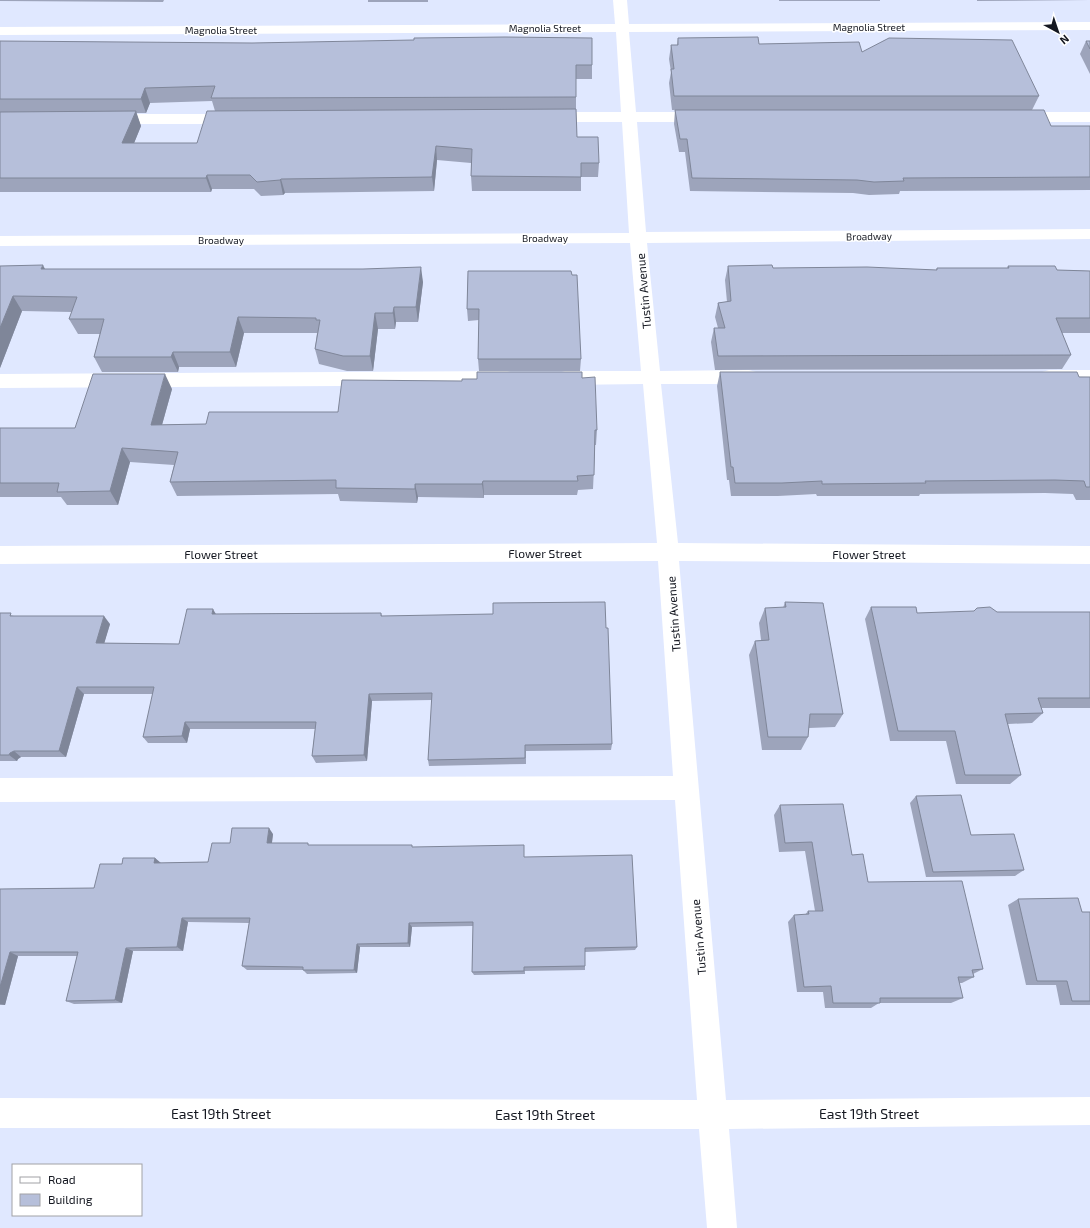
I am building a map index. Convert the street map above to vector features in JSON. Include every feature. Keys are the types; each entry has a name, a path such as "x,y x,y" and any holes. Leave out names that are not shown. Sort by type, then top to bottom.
{"street":[{"name":"Tustin Avenue","path":"620,0 638,238 668,552 722,1228"},
{"name":"Magnolia Street","path":"0,31 1090,26"},
{"path":"534,117 717,117"},
{"path":"1003,117 1090,117"},
{"path":"96,119 247,118"},
{"name":"Broadway","path":"0,240 638,238 1090,234"},
{"path":"548,378 763,377"},
{"path":"1034,377 1090,377"},
{"path":"0,381 524,378"},
{"name":"Flower Street","path":"0,555 668,552 1090,555"},
{"path":"0,790 686,788"},
{"name":"East 19th Street","path":"0,1113 713,1114 1090,1111"}],"building":[{"path":"505,37 592,38 592,65 576,65 576,97 211,98 215,86 145,88 141,99 0,99 0,41 252,43"},
{"path":"758,37 759,44 859,42 862,52 889,38 1012,40 1039,96 674,96 671,69 674,69 671,45 678,45 678,38"},
{"path":"1086,41 1090,41 1090,49"},
{"path":"576,109 577,137 598,137 599,163 581,163 581,177 471,176 472,149 436,146 432,177 281,179 257,182 250,175 207,175 206,178 0,178 0,112 136,111 122,143 197,143 207,111"},
{"path":"675,110 1044,110 1051,126 1090,126 1090,177 903,178 904,181 874,182 857,180 692,178 687,139 680,139"},
{"path":"43,265 41,269 363,269 421,267 416,307 394,307 393,313 375,313 370,356 343,356 315,349 320,320 316,320 316,318 238,317 230,352 173,352 171,357 94,357 104,319 69,319 77,297 13,296 0,328 0,266"},
{"path":"772,265 773,268 867,267 937,270 937,268 1009,268 1008,266 1055,266 1057,270 1090,271 1090,318 1056,318 1071,355 718,356 714,328 725,328 718,303 731,301 728,266"},
{"path":"468,271 571,271 572,275 577,275 581,359 478,359 479,309 467,309"},
{"path":"477,372 582,372 582,378 595,377 597,430 595,430 594,475 577,476 578,481 483,481 482,484 415,484 415,489 336,488 336,480 170,482 178,452 122,448 110,491 57,492 59,483 0,483 0,428 75,428 93,374 165,374 151,425 206,424 209,412 338,412 342,380 462,381 462,379 477,379"},
{"path":"720,372 1077,372 1079,377 1090,377 1090,487 1086,487 1084,481 1055,480 925,481 926,483 822,484 822,481 735,483 733,467 731,467"},
{"path":"605,602 606,628 608,628 612,744 525,745 525,758 428,760 432,693 369,694 364,755 312,756 316,722 185,722 182,736 143,737 154,687 77,687 59,751 14,751 9,755 0,755 0,613 11,613 10,616 104,616 96,643 179,644 187,609 213,609 212,614 381,613 381,616 493,614 493,603"},
{"path":"785,602 823,603 843,714 810,714 808,737 768,737 755,641 769,640 765,608 786,607"},
{"path":"871,607 916,607 917,613 974,611 977,608 990,607 997,612 1090,612 1090,698 1038,698 1043,713 1005,714 1021,775 965,775 955,731 898,731"},
{"path":"961,795 971,835 1014,834 1024,870 933,872 916,796"},
{"path":"843,804 852,855 863,854 868,882 962,881 983,969 972,970 974,977 958,977 963,998 880,998 880,1003 833,1003 831,986 804,987 794,915 809,914 808,911 823,911 812,842 785,843 780,805"},
{"path":"232,828 269,828 267,843 308,843 308,845 412,845 412,847 524,845 524,857 632,855 637,947 585,948 585,966 524,967 524,971 472,972 473,922 409,923 408,943 357,944 354,970 303,970 303,967 242,966 250,918 182,918 177,947 126,948 115,1000 66,1001 78,952 10,952 0,987 0,889 94,888 100,864 122,864 123,858 155,858 154,863 208,862 212,843 230,843"},
{"path":"1078,898 1082,912 1090,912 1090,1001 1072,1001 1067,981 1037,981 1018,899"}]}
